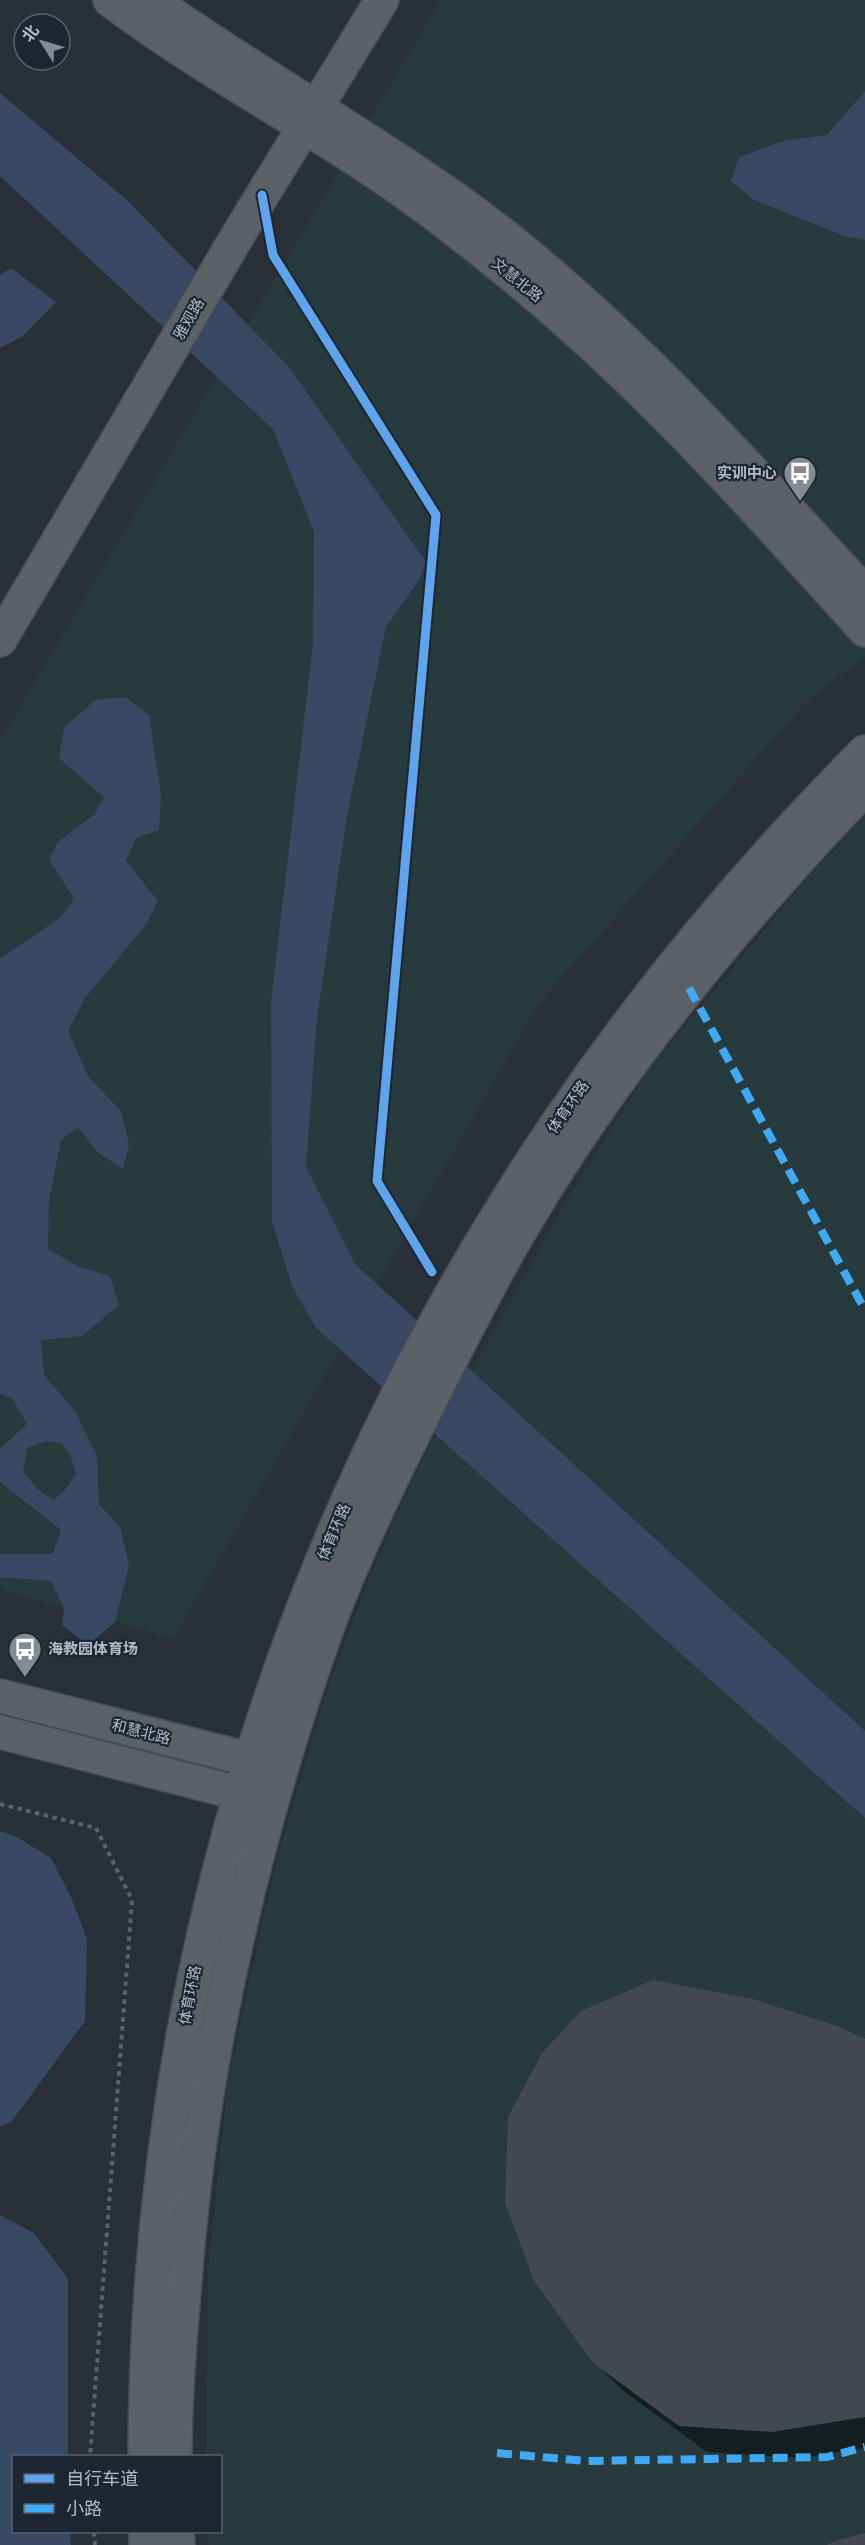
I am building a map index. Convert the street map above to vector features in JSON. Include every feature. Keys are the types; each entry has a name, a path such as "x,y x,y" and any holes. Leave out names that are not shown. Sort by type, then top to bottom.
{"main road":[{"name":"文慧北路","path":"110,0 195,58 303,112 453,198 506,238 592,311 696,413 865,593"},
{"name":"文慧北路","path":"152,0 303,112 440,218 568,323 689,439 865,630"},
{"name":"雅观路","path":"303,112 360,0"},
{"name":"雅观路","path":"0,640 145,376 232,226 303,112 382,0"},
{"name":"雅观路","path":"0,603 145,376"},
{"name":"体育环路","path":"175,2455 178,2365 189,2223 199,2142 235,1948 256,1798 249,1759 307,1599 380,1428 437,1318 530,1161 574,1097 691,944 804,812 865,752"},
{"name":"体育环路","path":"145,2455 147,2359 166,2143 176,2067 203,1932 256,1798 282,1767 336,1606 373,1519 407,1446 528,1217 612,1090 736,931 865,789"},
{"name":"和慧北路","path":"0,1695 282,1767"},
{"path":"0,1732 256,1798"}],"path":[{"path":"0,1804 96,1828 132,1900 90,2455"}],"green space":[{"path":"441,0 865,0 865,657 809,699 538,1004 173,1639 0,1589 0,741"},
{"path":"865,816 865,2545 209,2545 208,2533 222,2533 222,2455 206,2455 208,2270 228,2079 276,1863 326,1693 368,1581 415,1473 560,1212 648,1070 810,875"}],"water":[{"path":"865,91 865,240 844,236 754,200 731,181 739,157 786,140 827,135"},
{"path":"0,93 128,201 289,367 426,562 419,580 386,627 347,816 317,1018 306,1167 355,1264 865,1731 865,1818 316,1328 292,1286 272,1221 271,1002 313,643 314,532 273,429 0,176"},
{"path":"11,268 56,302 23,336 0,348 0,275"},
{"path":"125,697 149,715 161,795 159,830 136,838 126,861 158,901 146,925 85,998 68,1031 88,1076 121,1111 129,1144 123,1169 97,1152 78,1127 61,1140 49,1200 48,1249 79,1267 110,1276 119,1305 82,1336 41,1340 44,1375 75,1411 97,1456 99,1504 120,1527 129,1565 115,1622 88,1645 62,1625 64,1608 51,1581 0,1577 0,1554 53,1554 61,1530 0,1482 0,1449 27,1424 12,1398 0,1394 0,959 61,917 74,899 49,859 58,842 95,814 104,797 59,758 64,728 95,700","holes":["48,1441 61,1443 70,1454 76,1474 65,1490 54,1500 37,1489 23,1471 27,1448"]},
{"path":"0,1831 17,1837 51,1858 71,1897 87,1939 85,2021 12,2121 0,2127"},
{"path":"0,2215 34,2233 68,2279 68,2455 12,2455 12,2533 70,2533 71,2545 0,2545"}],"building":[{"path":"653,1980 753,1999 840,2027 865,2039 865,2417 772,2432 679,2426 593,2363 534,2281 505,2203 508,2117 542,2053 581,2011"},
{"path":"865,2533 865,2545 826,2545 835,2541"}],"marked path":[{"path":"689,988 865,1310"},
{"path":"497,2453 586,2461 827,2457 865,2447"}],"cycle path":[{"path":"262,195 273,255 436,515 377,1181 432,1272"}],"place":[{"name":"实训中心","path":"800,502"},
{"name":"海教园体育场","path":"25,1678"}]}
